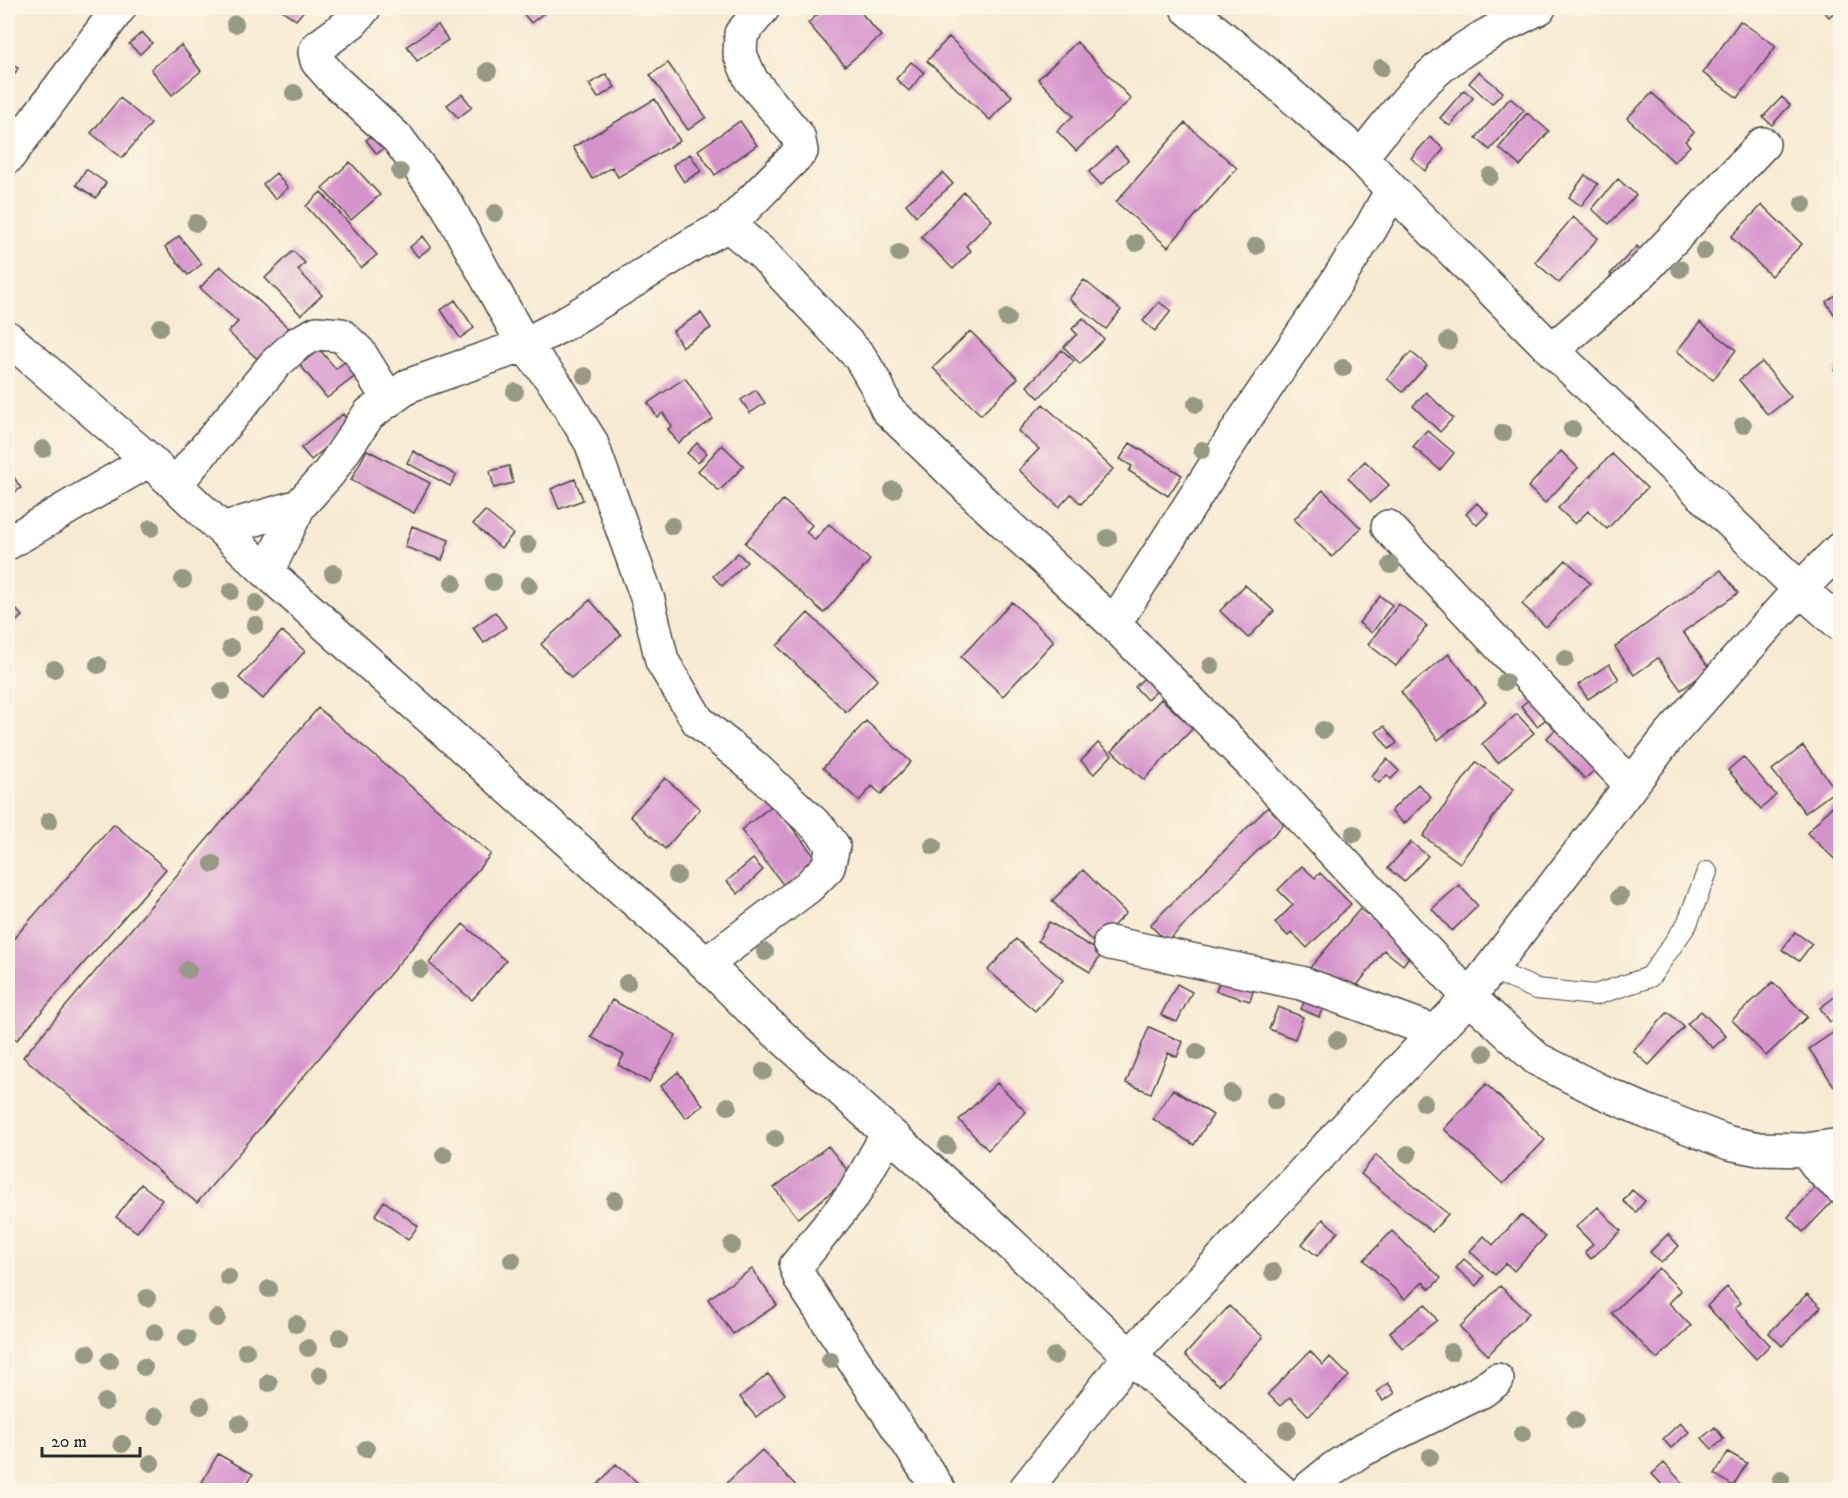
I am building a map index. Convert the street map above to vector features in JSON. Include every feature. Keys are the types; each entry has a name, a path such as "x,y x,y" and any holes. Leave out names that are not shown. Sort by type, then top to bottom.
{"street":[{"path":"8,157 119,8"},
{"path":"364,8 352,22 318,46 315,52 317,61 333,79 398,139 447,205 524,345 554,382 591,442 648,600 662,661 698,721 754,766 821,830 833,846 828,867 808,887 706,964"},
{"path":"267,572 298,506 328,473 369,414 410,385 524,345 564,324 693,244 728,225 801,151 798,136 751,80 740,54 741,34 763,8"},
{"path":"1187,8 1267,74 1361,157 1552,350 1800,589 1840,624"},
{"path":"1361,157 1405,102 1431,75 1488,33 1539,8"},
{"path":"1552,350 1638,276 1763,144"},
{"path":"1114,624 1245,419 1324,302 1392,190"},
{"path":"728,225 762,254 860,357 887,409 1114,624 1249,761 1469,997 1537,1059 1598,1090 1729,1143 1759,1149 1806,1150 1840,1145"},
{"path":"175,485 275,364 298,343 317,333 341,335 359,352 389,400"},
{"path":"8,338 149,460 267,572 706,964 751,1009 980,1215 1130,1356 1280,1491"},
{"path":"8,543 149,460"},
{"path":"222,529 298,506"},
{"path":"1388,527 1631,785"},
{"path":"1025,1491 1130,1356 1469,997 1668,736 1800,589 1840,549"},
{"path":"1110,943 1301,983 1436,1032"},
{"path":"872,1118 888,1133 854,1194 796,1266 801,1280 939,1491"},
{"path":"1806,1150 1820,1169 1840,1187"},
{"path":"1307,1491 1333,1469 1360,1451 1482,1391 1497,1380"}],"lane":[{"path":"1490,969 1536,989 1595,995 1650,977 1688,924 1707,873"}],"building":[{"path":"279,8 306,8 296,20"},
{"path":"519,8 550,8 531,23"},
{"path":"825,8 857,8 881,36 845,66 808,23"},
{"path":"1821,8 1839,8 1829,17"},
{"path":"1740,21 1776,46 1738,98 1703,73"},
{"path":"438,25 448,40 417,61 407,46"},
{"path":"142,32 152,43 140,54 129,44"},
{"path":"949,37 1012,96 990,120 927,61"},
{"path":"1077,42 1131,99 1076,151 1057,131 1073,116 1038,79"},
{"path":"181,45 201,71 172,95 151,69"},
{"path":"911,62 924,72 909,91 896,79"},
{"path":"8,63 18,68 9,84 8,83"},
{"path":"668,63 706,117 688,130 650,75"},
{"path":"1479,72 1503,92 1492,104 1469,83"},
{"path":"606,74 615,87 598,98 589,84"},
{"path":"1464,90 1473,98 1450,126 1440,118"},
{"path":"1652,93 1694,132 1685,141 1690,146 1674,162 1627,118"},
{"path":"462,94 472,107 458,118 447,105"},
{"path":"1782,97 1790,105 1772,125 1763,117"},
{"path":"120,98 151,124 122,158 91,133"},
{"path":"1510,98 1524,110 1490,150 1476,138"},
{"path":"655,99 680,141 618,177 612,167 592,179 573,147"},
{"path":"1527,113 1549,131 1520,166 1499,148"},
{"path":"740,121 757,145 715,175 698,150"},
{"path":"1185,123 1237,168 1168,247 1116,202"},
{"path":"381,128 391,142 377,154 366,140"},
{"path":"1430,137 1444,149 1425,171 1411,158"},
{"path":"1116,147 1128,160 1101,185 1089,172"},
{"path":"690,154 701,171 684,182 673,165"},
{"path":"350,162 380,195 351,220 322,188"},
{"path":"86,169 106,183 96,198 76,185"},
{"path":"276,173 288,188 275,199 263,184"},
{"path":"943,173 953,184 916,216 906,204"},
{"path":"1585,175 1598,184 1581,206 1569,197"},
{"path":"1618,179 1636,195 1609,224 1592,209"},
{"path":"321,192 377,255 361,268 306,206"},
{"path":"964,192 992,220 966,246 971,251 953,269 921,237"},
{"path":"1762,205 1802,244 1771,276 1731,237"},
{"path":"1573,217 1598,238 1559,283 1535,262"},
{"path":"179,236 202,264 188,275 165,247"},
{"path":"423,236 431,247 418,257 410,247"},
{"path":"1637,246 1646,256 1619,283 1610,274"},
{"path":"293,251 305,263 298,270 322,295 301,315 265,278"},
{"path":"220,266 292,331 263,364 228,332 238,322 200,288"},
{"path":"1084,280 1121,310 1106,329 1069,299"},
{"path":"1839,293 1840,314 1836,317 1826,302"},
{"path":"455,300 474,328 460,338 441,310"},
{"path":"1159,302 1171,311 1155,331 1143,321"},
{"path":"701,313 711,328 682,347 673,331"},
{"path":"1083,318 1104,339 1080,364 1064,347 1077,334 1072,329"},
{"path":"1700,322 1736,350 1713,380 1677,351"},
{"path":"970,331 1018,378 981,415 933,368"},
{"path":"319,349 336,369 348,359 359,373 327,398 300,365"},
{"path":"1062,350 1074,361 1039,398 1027,386"},
{"path":"1411,352 1427,365 1403,392 1387,379"},
{"path":"1762,362 1791,397 1768,415 1739,380"},
{"path":"1840,366 1840,378 1834,370"},
{"path":"685,378 713,419 678,443 668,429 672,426 663,413 657,417 648,403"},
{"path":"756,390 765,403 750,413 741,400"},
{"path":"1426,392 1453,418 1440,432 1413,406"},
{"path":"1043,404 1113,469 1081,504 1071,494 1059,507 1019,470 1039,449 1018,431"},
{"path":"343,414 352,426 311,460 301,448"},
{"path":"1427,430 1454,453 1440,470 1413,447"},
{"path":"697,443 707,453 698,463 687,453"},
{"path":"1130,443 1182,475 1168,496 1129,471 1132,466 1120,459"},
{"path":"722,445 744,466 719,491 698,471"},
{"path":"367,450 430,483 414,513 351,480"},
{"path":"413,451 456,475 450,486 407,463"},
{"path":"1561,451 1578,468 1545,503 1528,487"},
{"path":"1612,454 1647,488 1607,529 1588,511 1575,524 1558,508"},
{"path":"1365,461 1389,485 1371,502 1348,478"},
{"path":"509,466 513,483 494,488 490,471"},
{"path":"8,471 21,488 8,497"},
{"path":"575,479 583,500 559,509 551,489"},
{"path":"1323,490 1361,528 1332,557 1294,519"},
{"path":"783,500 812,525 806,532 815,540 829,524 870,560 824,613 745,543"},
{"path":"1477,503 1488,514 1477,525 1466,514"},
{"path":"485,511 513,534 501,548 473,524"},
{"path":"412,526 449,540 442,560 405,547"},
{"path":"738,553 747,562 722,586 713,576"},
{"path":"1566,560 1590,583 1546,627 1522,604"},
{"path":"1721,570 1738,593 1683,632 1710,669 1681,690 1658,658 1634,675 1615,647"},
{"path":"1245,585 1274,611 1248,638 1220,611"},
{"path":"1380,596 1392,605 1372,633 1359,623"},
{"path":"590,600 621,635 571,678 541,644"},
{"path":"1012,602 1054,641 1003,696 961,657"},
{"path":"1399,604 1427,626 1396,666 1368,644"},
{"path":"13,606 22,616 8,629 8,611"},
{"path":"495,612 506,627 484,643 473,628"},
{"path":"808,613 878,679 846,712 777,646"},
{"path":"282,631 305,651 263,699 239,678"},
{"path":"1449,654 1486,702 1438,740 1401,692"},
{"path":"1609,664 1619,679 1588,699 1578,685"},
{"path":"1147,675 1160,688 1147,700 1135,687"},
{"path":"1537,693 1553,714 1537,726 1521,706"},
{"path":"1161,699 1193,728 1144,780 1112,751"},
{"path":"318,708 491,854 197,1203 23,1057"},
{"path":"1517,714 1534,733 1498,763 1482,744"},
{"path":"866,721 911,762 881,794 872,786 859,801 823,768"},
{"path":"1562,723 1601,764 1585,779 1547,738"},
{"path":"1384,726 1397,743 1389,749 1376,732"},
{"path":"1098,743 1112,755 1094,774 1081,761"},
{"path":"1803,746 1836,790 1805,813 1772,770"},
{"path":"1743,757 1776,795 1761,809 1728,770"},
{"path":"1387,759 1399,771 1391,779 1387,775 1379,783 1371,776"},
{"path":"1476,762 1514,789 1460,863 1423,836"},
{"path":"665,778 700,809 665,849 630,816"},
{"path":"1418,784 1431,797 1404,824 1391,811"},
{"path":"774,804 818,861 785,887 741,830"},
{"path":"1832,806 1840,814 1840,864 1807,833"},
{"path":"1268,807 1285,823 1167,942 1150,925"},
{"path":"114,824 166,869 17,1040 8,1032 8,945"},
{"path":"1411,842 1428,856 1404,882 1388,868"},
{"path":"753,859 763,870 738,894 727,881"},
{"path":"1302,866 1315,878 1320,873 1351,904 1307,948 1292,932 1288,936 1275,923 1293,905 1278,890"},
{"path":"1083,870 1126,913 1095,944 1052,901"},
{"path":"1459,885 1478,906 1452,931 1432,909"},
{"path":"1360,909 1414,950 1403,965 1384,950 1352,992 1309,969"},
{"path":"1049,922 1102,953 1090,972 1038,941"},
{"path":"463,924 506,961 472,1000 429,963"},
{"path":"1795,932 1812,944 1799,961 1782,950"},
{"path":"1016,939 1063,980 1035,1011 988,970"},
{"path":"1221,976 1255,985 1250,1001 1216,991"},
{"path":"1773,982 1807,1017 1766,1056 1732,1020"},
{"path":"1177,984 1192,992 1177,1022 1161,1015"},
{"path":"1308,993 1326,1000 1319,1017 1301,1009"},
{"path":"1840,993 1840,1015 1830,1022 1820,1008"},
{"path":"612,1000 676,1035 649,1082 618,1065 624,1055 591,1037"},
{"path":"1278,1007 1303,1017 1295,1039 1269,1029"},
{"path":"1701,1011 1726,1036 1713,1048 1687,1024"},
{"path":"1668,1012 1684,1027 1649,1065 1633,1051"},
{"path":"1149,1027 1183,1042 1177,1057 1168,1053 1151,1093 1126,1083"},
{"path":"1840,1028 1840,1091 1838,1092 1809,1049"},
{"path":"678,1072 703,1105 686,1118 661,1086"},
{"path":"997,1083 1026,1112 988,1150 959,1120"},
{"path":"1486,1084 1545,1140 1503,1184 1444,1129"},
{"path":"1173,1089 1213,1115 1194,1145 1153,1119"},
{"path":"828,1146 852,1176 798,1218 774,1188"},
{"path":"1376,1155 1448,1214 1432,1232 1361,1174"},
{"path":"141,1184 162,1200 137,1232 116,1217"},
{"path":"1816,1187 1832,1202 1803,1232 1788,1217"},
{"path":"1632,1190 1645,1201 1636,1212 1623,1201"},
{"path":"384,1201 418,1226 408,1240 375,1215"},
{"path":"1598,1207 1621,1231 1591,1259 1585,1252 1593,1244 1576,1227"},
{"path":"1521,1215 1545,1237 1514,1271 1506,1263 1495,1275 1470,1251 1484,1236 1493,1245"},
{"path":"1323,1219 1338,1232 1317,1256 1302,1244"},
{"path":"1392,1231 1441,1278 1430,1289 1423,1282 1405,1299 1364,1260"},
{"path":"1668,1234 1679,1246 1661,1263 1650,1252"},
{"path":"1464,1259 1484,1276 1476,1286 1456,1268"},
{"path":"1659,1268 1681,1291 1669,1303 1691,1326 1657,1359 1612,1313"},
{"path":"752,1269 777,1305 733,1334 708,1299"},
{"path":"1500,1286 1529,1313 1488,1355 1460,1327"},
{"path":"1727,1287 1741,1303 1735,1308 1770,1345 1756,1359 1707,1306"},
{"path":"1807,1294 1821,1307 1782,1346 1769,1333"},
{"path":"1425,1304 1437,1320 1402,1348 1390,1332"},
{"path":"1229,1306 1263,1337 1219,1385 1185,1355"},
{"path":"1310,1351 1323,1365 1330,1357 1349,1376 1309,1416 1290,1397 1280,1406 1268,1394"},
{"path":"768,1374 785,1394 756,1417 740,1397"},
{"path":"1388,1383 1395,1393 1383,1401 1377,1392"},
{"path":"1680,1423 1689,1432 1671,1448 1663,1439"},
{"path":"1715,1427 1724,1439 1712,1449 1702,1438"},
{"path":"762,1450 800,1490 719,1490"},
{"path":"1728,1452 1747,1463 1733,1486 1715,1474"},
{"path":"218,1454 253,1474 243,1490 212,1490 201,1484"},
{"path":"1664,1463 1689,1490 1667,1490 1652,1474"},
{"path":"616,1464 646,1490 593,1490"}]}
